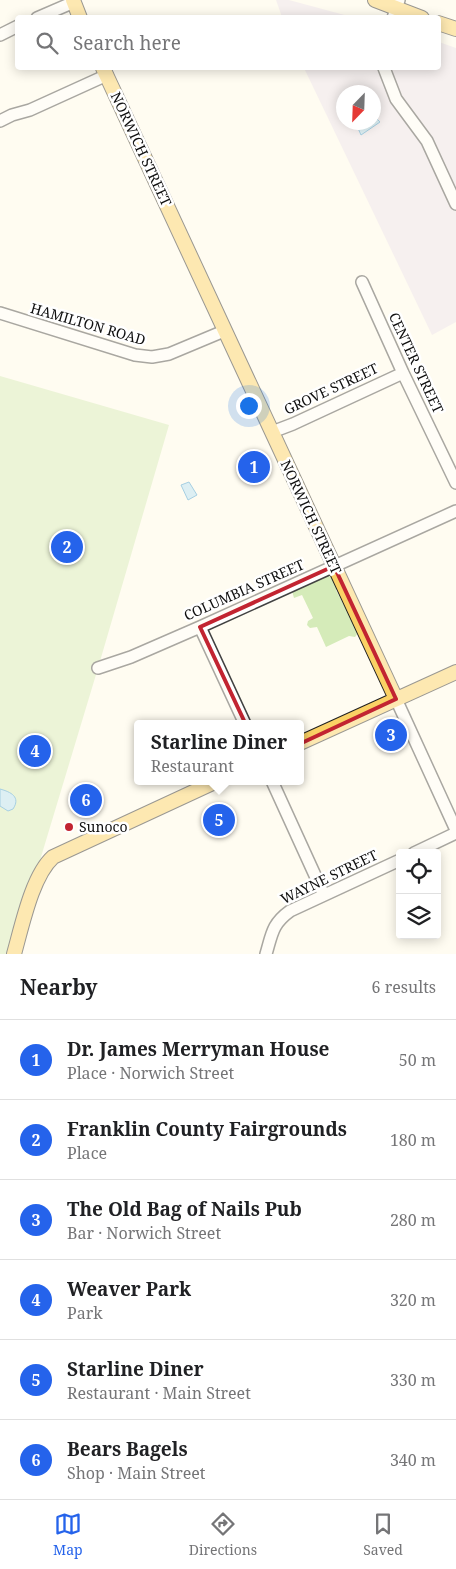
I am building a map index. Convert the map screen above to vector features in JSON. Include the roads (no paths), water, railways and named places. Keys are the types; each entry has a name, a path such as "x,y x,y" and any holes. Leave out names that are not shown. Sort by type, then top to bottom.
{"main road":[{"path":"375,0 414,15"},
{"path":"73,1 79,15"},
{"path":"441,25 456,30"},
{"name":"NORWICH STREET","path":"105,72 396,699"},
{"path":"304,741 456,672"},
{"path":"14,954 37,879 47,862 60,852 208,785"}],"street":[{"path":"43,15 73,1"},
{"path":"0,35 15,28"},
{"path":"385,70 396,99 427,141 456,204"},
{"path":"0,121 12,115 30,110 105,72"},
{"name":"CENTER STREET","path":"362,282 456,483"},
{"name":"HAMILTON ROAD","path":"0,313 135,355 152,357 169,354 224,331"},
{"name":"GROVE STREET","path":"272,432 403,373"},
{"name":"COLUMBIA STREET","path":"98,668 131,657 200,627 456,511"},
{"path":"200,627 243,720"},
{"name":"NORWICH STREET","path":"396,699 456,832"},
{"path":"274,785 324,895"},
{"path":"422,849 456,832"},
{"name":"WAYNE STREET","path":"266,954 273,930 280,918 290,911 396,862"}],"water":[{"path":"359,130 368,130 361,135"},
{"path":"189,482 197,495 188,500 181,485"},
{"path":"0,789 14,796 16,801 13,809 8,811 0,806"}],"place":[{"name":"Dr. James Merryman House","path":"254,467"},
{"name":"Franklin County Fairgrounds","path":"67,547"},
{"name":"The Old Bag of Nails Pub","path":"391,735"},
{"name":"Weaver Park","path":"35,751"},
{"name":"Bears Bagels","path":"86,800"},
{"name":"Starline Diner","path":"219,820"},
{"name":"Sunoco","path":"69,827"}]}
